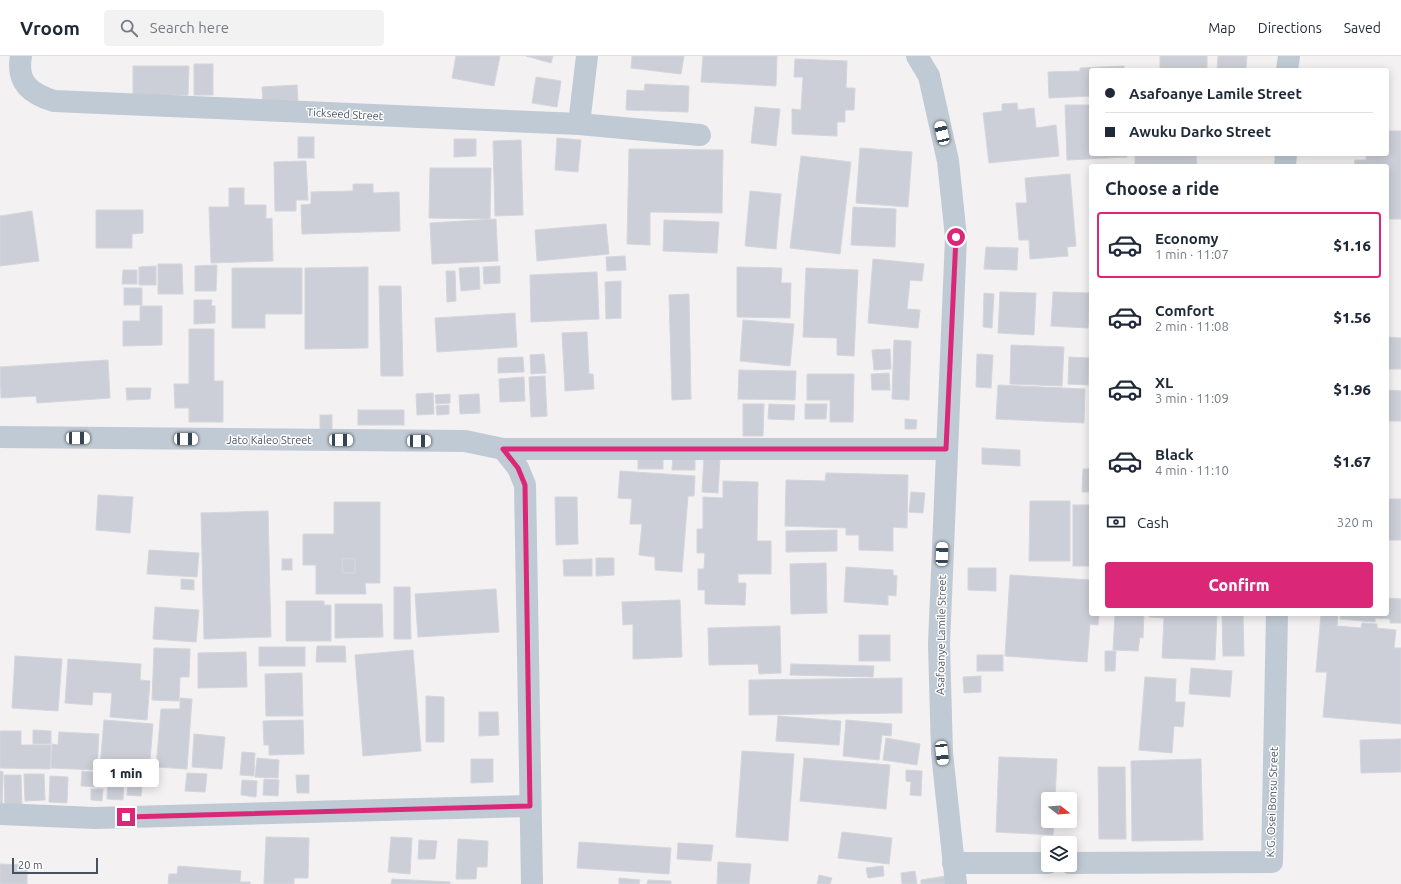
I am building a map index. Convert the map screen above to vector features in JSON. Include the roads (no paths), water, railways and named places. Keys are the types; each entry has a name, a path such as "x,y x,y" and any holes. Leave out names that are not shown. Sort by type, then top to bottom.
{"street":[{"name":"Tickseed Street","path":"21,56 20,75 27,87 38,96 54,101 578,124 700,135"},
{"path":"578,124 588,56"},
{"name":"Asafoanye Lamile Street","path":"917,56 929,76 948,161 956,237 939,644 942,753 955,874"},
{"path":"1287,68 1288,56"},
{"name":"Jato Kaleo Street","path":"0,437 465,441 503,449 946,449"},
{"path":"503,449 518,468 525,485 532,884"},
{"name":"K.G. Osei Bonsu Street","path":"1077,863 1272,862 1277,616"},
{"path":"0,814 95,818 530,806"},
{"path":"955,874 1041,864"}]}
